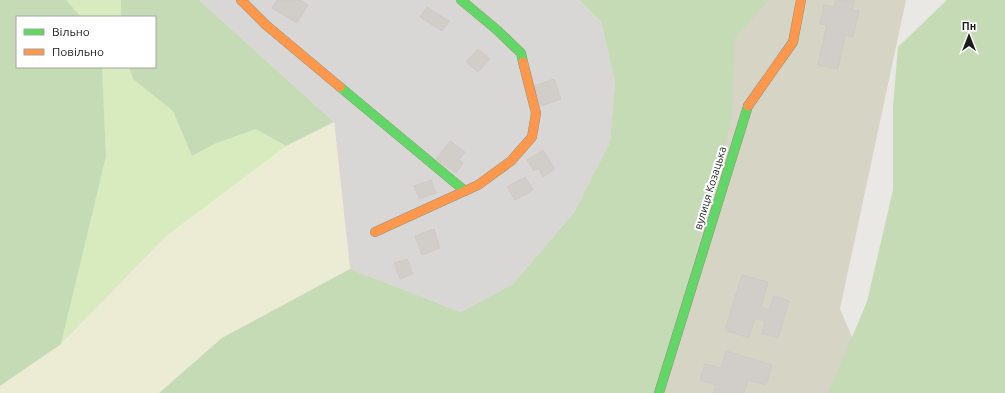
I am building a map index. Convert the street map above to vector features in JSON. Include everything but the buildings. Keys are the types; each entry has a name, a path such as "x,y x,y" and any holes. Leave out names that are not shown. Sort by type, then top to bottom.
{"street":[{"path":"241,0 266,25 465,191"},
{"path":"376,232 478,185 511,161 532,136 536,113 522,54 497,30 461,0"},
{"name":"вулиця Козацька","path":"659,393 747,107 793,42 801,0"}],"shaded area":[{"path":"199,0 579,0 601,22 615,82 610,142 575,211 513,284 461,312 350,269 334,122"},
{"path":"710,0 906,0 840,309 876,393 580,393"}],"green space":[{"path":"0,0 66,0 80,16 16,16 16,68 102,68 106,156 61,344 0,386"},
{"path":"66,0 121,0 121,16 80,16"},
{"path":"121,0 199,0 334,122 286,146 256,129 214,144 192,156 173,111 133,79 129,68 156,68 156,16 121,16"},
{"path":"579,0 769,0 734,39 732,116 662,380 656,393 159,393 222,338 350,269 461,312 513,284 575,211 610,142 615,82 601,22"},
{"path":"947,0 1005,0 1005,393 828,393 867,302 893,190 893,106 898,47"},
{"path":"102,68 129,68 133,79 173,111 192,156 214,144 256,129 286,146 165,237 61,344 106,156"},
{"path":"334,122 350,269 222,338 159,393 0,393 0,386 61,344 165,237 286,146"}],"traffic: fast":[{"path":"461,0 497,30 521,53 523,62"},
{"path":"340,87 465,191"},
{"path":"659,393 748,106"}],"traffic: slow":[{"path":"241,0 266,25 340,87"},
{"path":"748,106 793,42 801,0"},
{"path":"375,232 478,185 511,161 532,137 536,113 523,62"}]}
